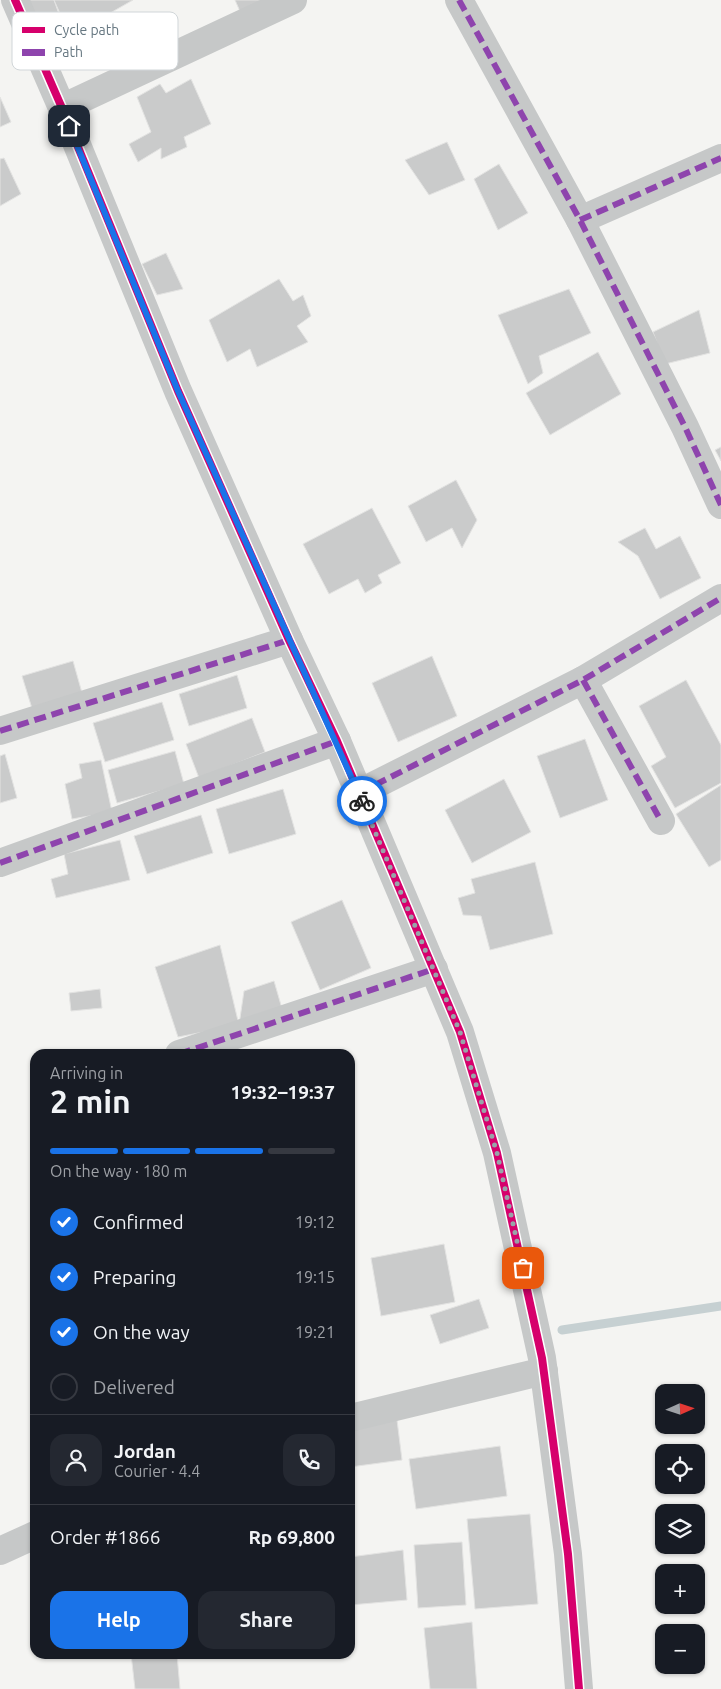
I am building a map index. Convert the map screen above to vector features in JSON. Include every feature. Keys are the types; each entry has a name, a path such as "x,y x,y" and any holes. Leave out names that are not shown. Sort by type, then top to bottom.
{"street":[{"path":"15,0 20,12"},
{"path":"178,54 293,0"},
{"path":"459,0 580,220 685,427 721,504"},
{"path":"45,70 178,391 289,640 337,741 460,1032 497,1153 543,1364 568,1554 579,1689"},
{"path":"62,108 143,70"},
{"path":"580,220 721,158"},
{"path":"359,793 582,680 721,598"},
{"path":"0,731 289,640"},
{"path":"582,680 661,821"},
{"path":"0,863 337,741"},
{"path":"194,1049 434,968"},
{"path":"355,1417 543,1364"},
{"path":"0,1551 30,1537"}],"building":[{"path":"20,0 54,0 58,12 25,12"},
{"path":"54,0 133,0 112,12 59,12"},
{"path":"235,0 261,0 242,16"},
{"path":"191,79 211,124 184,137 187,147 161,159 161,148 138,162 129,144 151,132 137,97 160,84 166,93"},
{"path":"0,97 11,122 0,127"},
{"path":"447,142 465,180 429,195 405,160"},
{"path":"4,158 21,194 0,206 0,159"},
{"path":"499,164 528,213 498,230 474,179"},
{"path":"166,253 183,289 157,295 142,264"},
{"path":"279,279 293,301 303,295 311,316 297,326 308,342 257,367 250,349 227,362 209,320"},
{"path":"569,289 591,333 539,356 543,373 528,384 498,315"},
{"path":"699,310 710,353 665,364 653,332"},
{"path":"598,352 621,394 550,435 526,393"},
{"path":"721,447 721,461 715,450"},
{"path":"456,480 477,520 462,548 452,528 426,542 408,506"},
{"path":"372,508 401,563 378,575 382,583 365,593 358,579 329,594 303,544"},
{"path":"645,528 656,549 680,536 701,578 660,599 638,556 618,542"},
{"path":"432,656 457,716 398,742 372,683"},
{"path":"73,661 84,700 34,715 22,676"},
{"path":"237,675 247,708 189,726 179,694"},
{"path":"686,680 721,745 721,783 675,808 651,766 666,757 639,706"},
{"path":"162,702 174,740 105,762 93,723"},
{"path":"252,718 265,752 199,778 186,744"},
{"path":"585,739 608,800 560,818 537,756"},
{"path":"175,751 184,784 117,803 108,770"},
{"path":"5,754 17,798 0,803 0,756"},
{"path":"101,760 112,812 72,819 65,784 82,778 79,764"},
{"path":"504,779 531,832 472,863 445,810"},
{"path":"721,785 721,860 709,867 676,814"},
{"path":"283,789 296,834 229,854 216,809"},
{"path":"201,815 213,853 147,874 134,836"},
{"path":"120,840 130,880 56,898 51,879 68,874 64,854"},
{"path":"535,862 553,934 490,950 481,916 463,915 458,898 475,893 471,879"},
{"path":"342,900 371,968 320,990 291,922"},
{"path":"220,945 239,1025 178,1037 155,967"},
{"path":"274,981 283,1012 239,1025 244,991"},
{"path":"100,989 102,1008 71,1011 69,993"},
{"path":"444,1244 455,1302 381,1316 371,1258"},
{"path":"479,1299 489,1328 440,1344 430,1315"},
{"path":"397,1420 402,1460 355,1466 355,1425"},
{"path":"500,1446 507,1496 416,1509 409,1459"},
{"path":"530,1514 538,1604 475,1609 467,1519"},
{"path":"462,1542 466,1605 418,1608 414,1545"},
{"path":"403,1550 407,1600 355,1605 355,1556"},
{"path":"472,1622 477,1689 430,1689 424,1628"},
{"path":"132,1659 177,1659 180,1689 135,1689"}],"waterway":[{"path":"562,1330 721,1306"}],"marked path":[{"path":"459,0 580,220 685,427 721,505"},
{"path":"580,220 721,158"},
{"path":"359,793 583,680 721,598"},
{"path":"0,731 289,640"},
{"path":"583,680 661,821"},
{"path":"0,863 337,741"},
{"path":"194,1049 434,969"}],"cycle path":[{"path":"15,0 20,12"},
{"path":"45,70 178,391 289,640 337,741 460,1032 497,1153 542,1358 568,1554 579,1689"}],"way so far":[{"path":"362,801 460,1032 497,1153 523,1268"}],"route":[{"path":"69,126 178,391 289,640 337,741 362,801"}]}
